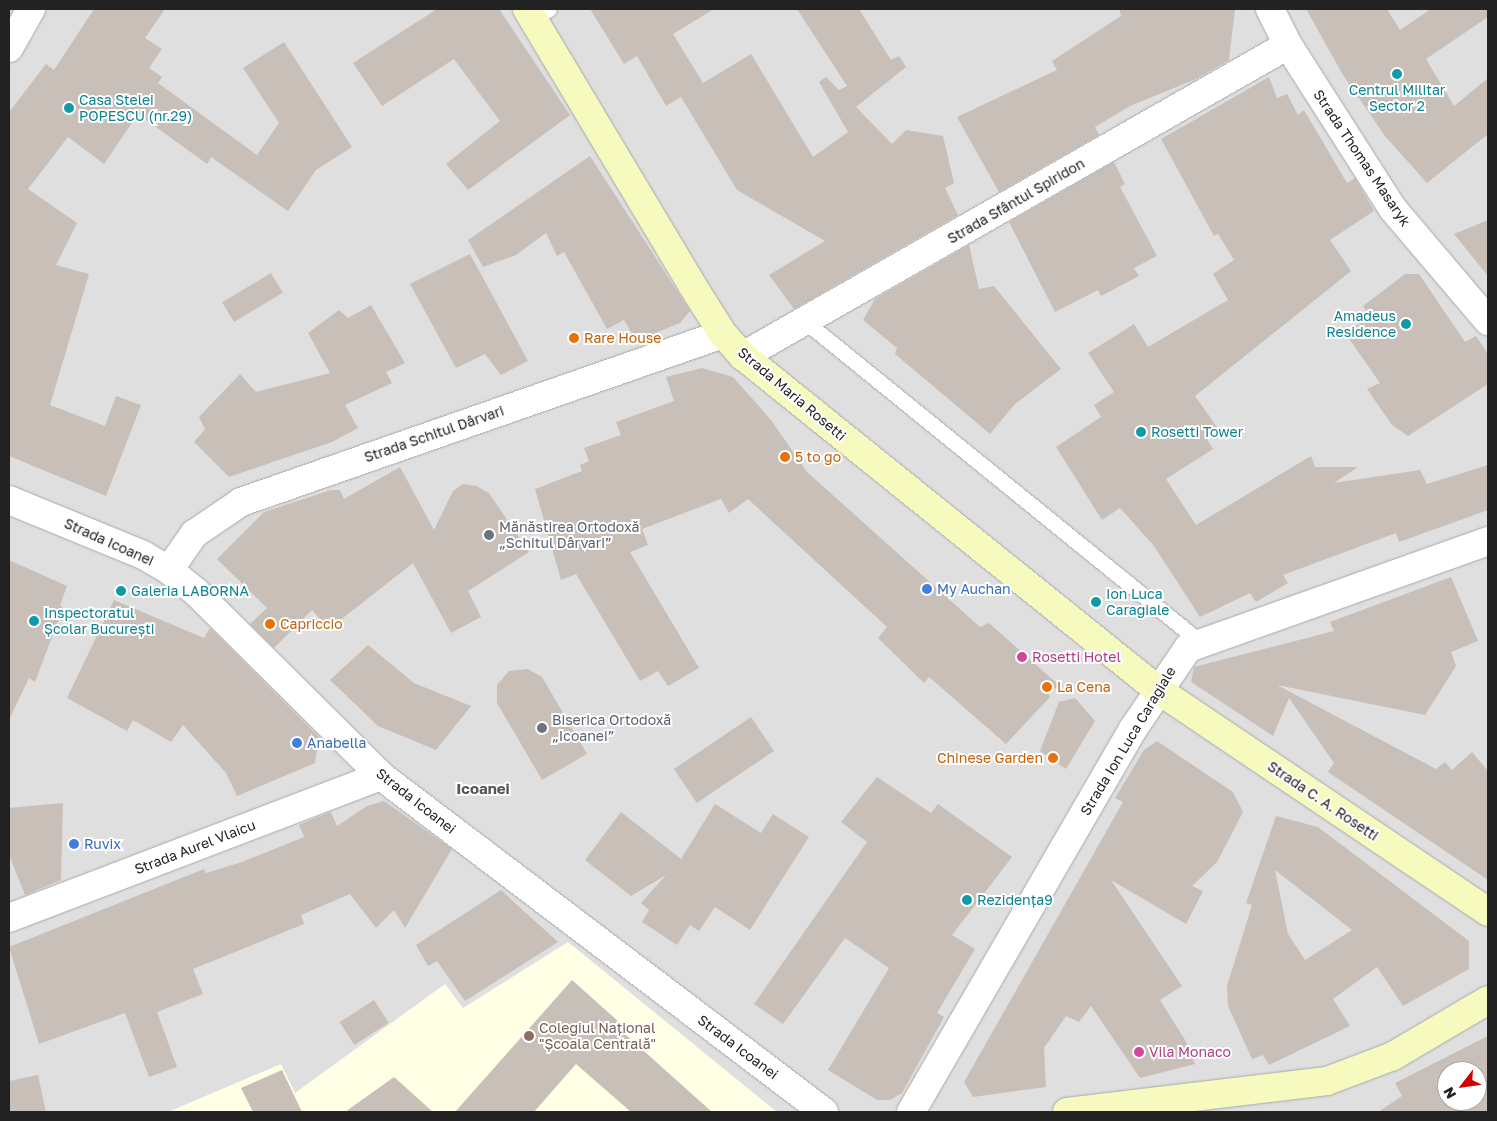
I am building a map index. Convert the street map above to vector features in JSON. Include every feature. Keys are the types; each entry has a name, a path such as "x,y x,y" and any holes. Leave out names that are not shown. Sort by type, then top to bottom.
{"street":[{"path":"9,48 30,9"},
{"name":"Strada Thomas Masaryk","path":"1270,9 1288,45 1393,209 1488,321"},
{"name":"Strada Maria Rosetti","path":"536,12 723,334 743,356 1158,690"},
{"name":"Strada Sfântul Spiridon","path":"743,356 807,322 1288,45"},
{"name":"Strada Schitul Dârvari","path":"169,570 194,534 241,502 723,334"},
{"name":"Strada Icoanei","path":"9,500 143,555 169,570 196,592 381,776 824,1112"},
{"name":"Strada Ion Luca Caragiale","path":"911,1112 1178,658 1200,641 1488,540"},
{"name":"Strada C. A. Rosetti","path":"1158,690 1488,912"},
{"name":"Strada Aurel Vlaicu","path":"9,918 381,776"},
{"path":"1067,1112 1327,1081 1393,1056 1488,1000"}],"lane":[{"path":"807,322 1200,641"}],"shaded area":[{"path":"9,9 1488,9 1488,1112 9,1112"},
{"name":"Colegiul Național \"Școala Centrală\"","path":"568,942 777,1112 168,1112 281,1064 295,1093 445,984 463,1008"}],"building":[{"path":"94,9 165,9 145,38 162,49 149,68 162,77 158,83 257,155 279,123 243,68 284,42 352,147 316,170 288,211 211,157 207,164 138,114 104,164 68,137 28,189 77,223 56,265 89,274 50,405 105,426 116,396 141,405 106,496 9,456 9,112 46,64 54,70"},
{"path":"437,9 499,9 570,115 468,190 446,164 500,121 454,59 382,106 353,63"},
{"path":"590,9 714,9 673,34 703,83 751,54 813,157 848,132 819,82 826,77 839,90 847,86 797,9 859,9 891,60 899,56 906,67 856,107 892,144 906,130 943,136 954,183 945,188 958,215 794,309 769,275 825,241 737,190 681,97 666,106 637,56 624,64"},
{"path":"1119,9 1235,9 1229,60 1196,79 1130,106 1095,127 1099,135 999,192 957,117 1057,70 1052,61 1121,16"},
{"path":"1306,9 1387,9 1400,30 1431,9 1488,9 1488,17 1426,59 1454,106 1488,78 1488,134 1427,183 1385,136 1343,75"},
{"path":"1269,77 1277,98 1287,94 1298,115 1304,110 1347,183 1355,178 1374,211 1330,240 1351,271 1195,396 1217,427 1205,436 1213,449 1166,479 1196,525 1311,456 1315,467 1358,467 1334,483 1420,470 1427,484 1488,465 1488,510 1399,542 1396,533 1283,575 1288,583 1256,602 1250,593 1200,617 1154,546 1120,508 1102,520 1056,447 1101,417 1094,405 1114,392 1088,353 1134,324 1148,347 1228,300 1213,274 1234,260 1218,234 1214,236 1161,139"},
{"path":"590,156 690,311 680,323 636,341 624,320 607,329 564,252 557,256 546,233 516,255 483,267 468,240"},
{"path":"1114,162 1125,184 1120,187 1157,256 1134,268 1139,276 1101,296 1098,290 1055,312 1009,222"},
{"path":"1488,220 1488,276 1454,234"},
{"path":"969,245 979,289 994,286 1061,369 1015,404 990,434 895,354 897,348 863,320 875,299"},
{"path":"470,254 528,361 501,375 485,354 456,368 410,284"},
{"path":"271,273 283,293 234,322 222,302"},
{"path":"1405,274 1419,274 1465,342 1476,336 1488,354 1488,384 1408,436 1392,425 1367,389 1380,383 1345,333 1370,317 1363,306"},
{"path":"371,305 405,363 386,372 392,383 345,405 358,428 332,442 229,477 194,442 205,429 199,417 240,374 256,392 330,373 308,333 339,310 348,318"},
{"path":"702,368 733,377 771,420 807,472 980,627 989,623 1060,686 1048,692 1050,697 1006,744 929,677 924,683 878,638 887,627 748,499 729,513 721,499 642,529 648,545 630,552 699,668 668,686 658,671 640,681 576,574 561,580 535,489 582,471 580,465 589,461 584,448 621,435 616,422 674,401 666,377"},
{"path":"400,467 434,530 453,491 463,484 476,486 489,493 529,552 468,591 481,617 451,633 413,563 329,629 312,610 274,648 250,624 267,608 217,559 264,512 331,490 340,490 344,499"},
{"name":"Inspectoratul Școlar București","path":"9,560 67,586 60,605 63,608 35,682 29,678 9,720"},
{"path":"1451,577 1478,641 1451,652 1456,666 1425,715 1277,685 1436,769 1445,762 1452,770 1472,752 1488,771 1488,880 1328,772 1334,763 1289,698 1273,736 1191,682 1194,667 1334,631 1330,622"},
{"path":"114,600 204,638 210,628 319,737 315,763 237,796 226,773 183,725 171,742 133,720 127,731 67,698"},
{"path":"368,645 414,683 471,706 436,750 378,726 330,680"},
{"name":"Biserica Ortodoxă „Icoanei”","path":"528,669 542,677 587,754 542,780 497,703 497,685 509,671"},
{"path":"1075,698 1095,721 1066,769 1040,751 1059,702"},
{"path":"751,717 774,751 697,803 674,769"},
{"path":"1157,741 1233,792 1243,812 1217,862 1192,886 1203,891 1186,924 1111,880 1182,986 1160,1000 1185,1040 1195,1064 1140,1078 1091,1006 1079,1022 1066,1016 1044,1048 1046,1087 973,1097 964,1082 1123,802 1115,798 1144,750"},
{"path":"877,777 931,813 938,804 1012,857 952,935 975,949 937,1013 944,1017 902,1093 890,1100 877,1100 828,1070 889,968 845,938 783,1024 754,1004 867,842 841,822"},
{"path":"384,801 452,849 405,928 394,910 376,928 350,894 301,915 304,924 193,969 203,994 157,1012 177,1067 149,1077 125,1013 39,1044 9,947 204,869 206,873 242,862 304,837 299,825 318,817 331,812 337,826 367,806"},
{"path":"63,803 61,880 25,895 9,855 9,808"},
{"path":"715,804 761,833 773,814 809,837 750,930 715,907 699,931 690,925 677,945 642,922 649,910 641,903 666,875 631,896 585,860 621,812 681,859"},
{"path":"1276,816 1318,827 1469,941 1469,969 1403,1006 1377,967 1333,999 1350,1026 1269,1065 1263,1055 1252,1059 1228,1006 1227,986 1252,905 1246,903","holes":["1275,870 1352,930 1305,960 1288,934"]},
{"path":"501,890 558,942 465,1001 437,961 428,966 416,945"},
{"path":"572,980 619,1022 616,1026 712,1112 631,1112 576,1064 534,1112 455,1112"},
{"path":"374,1000 389,1023 354,1045 340,1022"},
{"path":"1488,1036 1488,1112 1378,1112 1402,1096 1395,1083 1437,1062 1437,1111 1487,1111 1487,1061 1439,1061"},
{"path":"282,1070 302,1112 253,1112 241,1088"},
{"path":"38,1075 46,1112 9,1112 9,1081"},
{"path":"394,1077 433,1112 345,1112"}],"place":[{"name":"Centrul Militar Sector 2","path":"1397,74"},
{"name":"Casa Stelei POPESCU (nr.29)","path":"69,108"},
{"name":"Amadeus Residence","path":"1406,324"},
{"name":"Rare House","path":"574,338"},
{"name":"Rosetti Tower","path":"1141,432"},
{"name":"5 to go","path":"785,457"},
{"name":"Mănăstirea Ortodoxă „Schitul Dârvari”","path":"489,535"},
{"name":"My Auchan","path":"927,589"},
{"name":"Galeria LABORNA","path":"121,591"},
{"name":"Ion Luca Caragiale","path":"1096,602"},
{"name":"Inspectoratul Școlar București","path":"34,621"},
{"name":"Capriccio","path":"270,624"},
{"name":"Rosetti Hotel","path":"1022,657"},
{"name":"La Cena","path":"1047,687"},
{"name":"Biserica Ortodoxă „Icoanei”","path":"542,728"},
{"name":"Anabella","path":"297,743"},
{"name":"Chinese Garden","path":"1053,758"},
{"name":"Ruvix","path":"74,844"},
{"name":"Rezidența9","path":"967,900"},
{"name":"Colegiul Național \"Școala Centrală\"","path":"529,1036"},
{"name":"Vila Monaco","path":"1139,1052"}],"district":[{"name":"Icoanei","path":"483,789"}]}
